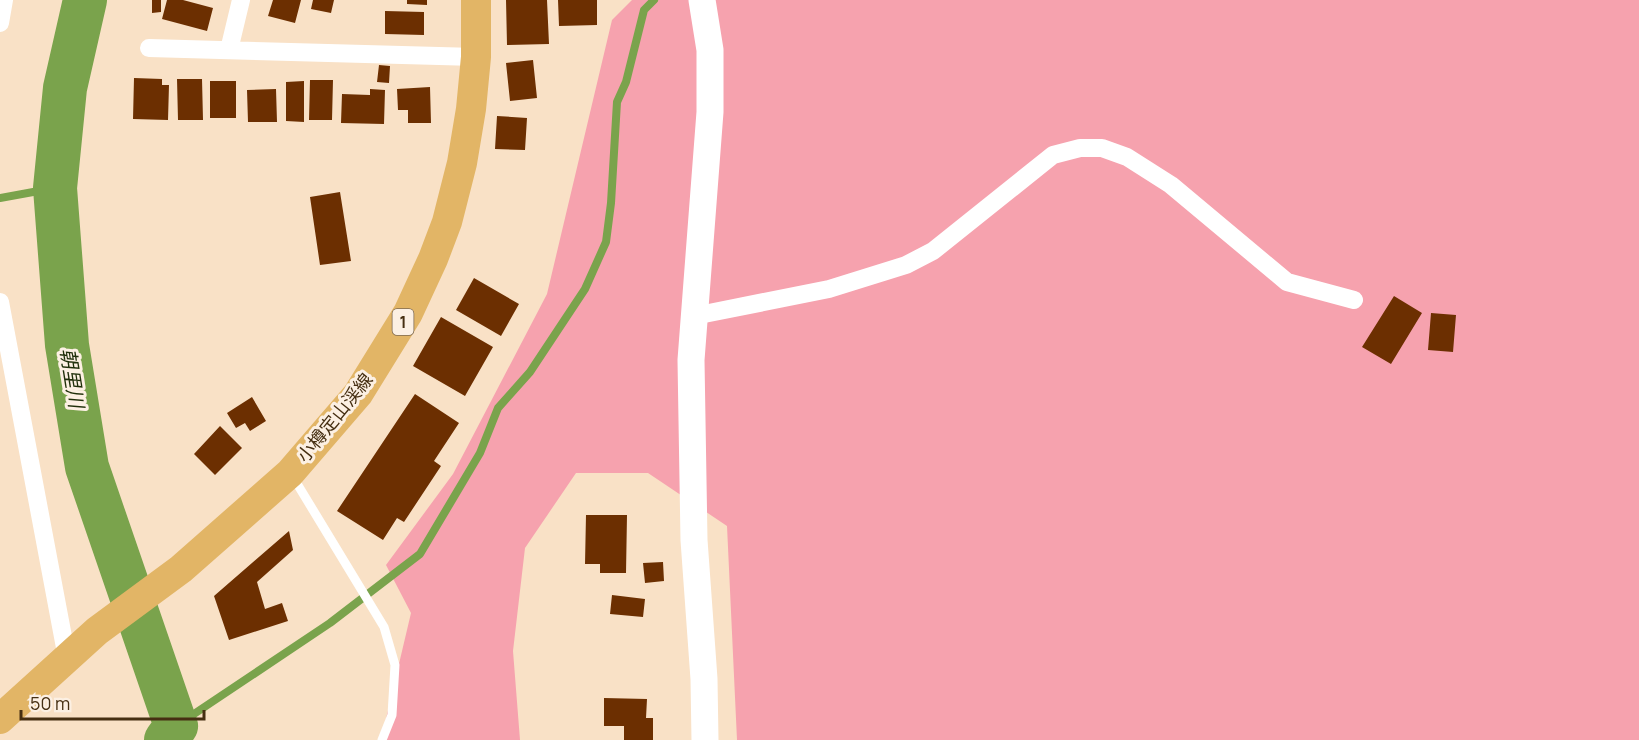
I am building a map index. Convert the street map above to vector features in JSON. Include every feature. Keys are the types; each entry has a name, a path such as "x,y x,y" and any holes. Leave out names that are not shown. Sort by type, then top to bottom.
{"main road":[{"name":"小樽定山渓線","path":"0,719 97,631 181,568 290,472 358,394 408,314 447,222 462,163 471,109 476,57 476,0"}],"street":[{"path":"0,23 4,0"},
{"path":"229,50 241,0"},
{"path":"702,0 710,50 710,112 691,360 694,540 704,679 705,740"},
{"path":"149,48 476,57"},
{"path":"694,316 829,289 906,266 933,251 1053,155 1080,148 1102,148 1127,157 1171,185 1287,282 1354,300"},
{"path":"0,302 67,658"}],"lane":[{"path":"290,472 384,627 395,665 392,715 382,740"}],"shaded area":[{"path":"632,0 1639,0 1639,740 737,740 727,526 648,473 576,473 525,548 513,651 520,740 381,740 411,613 386,565 453,474 547,294 612,20"}],"building":[{"path":"152,0 161,0 161,12 152,13"},
{"path":"167,0 183,0 213,8 207,31 162,19"},
{"path":"273,0 301,0 295,23 268,16"},
{"path":"313,0 334,0 331,13 311,9"},
{"path":"407,0 427,0 427,5 407,4"},
{"path":"506,0 547,0 549,44 507,45"},
{"path":"558,0 597,0 597,25 559,26"},
{"path":"385,11 424,12 424,35 385,34"},
{"path":"533,60 537,98 510,101 506,63"},
{"path":"379,65 390,66 389,83 377,82"},
{"path":"134,78 162,79 162,85 169,85 168,120 133,119"},
{"path":"177,79 202,79 203,120 178,120"},
{"path":"310,80 333,80 332,120 309,120"},
{"path":"210,81 236,81 236,118 210,118"},
{"path":"304,81 304,122 286,121 286,82"},
{"path":"430,87 431,123 408,123 408,110 398,110 397,89"},
{"path":"276,89 277,122 248,122 247,90"},
{"path":"370,89 385,90 384,124 341,123 342,94 370,95"},
{"path":"497,116 527,118 525,150 495,149"},
{"path":"340,192 351,261 320,265 310,197"},
{"path":"474,278 519,304 501,336 456,310"},
{"path":"1394,296 1422,313 1391,364 1362,347"},
{"path":"1431,313 1456,315 1453,352 1428,350"},
{"path":"441,317 493,347 465,396 413,366"},
{"path":"415,394 459,423 434,461 441,466 404,522 397,518 383,540 337,511"},
{"path":"252,397 266,421 250,431 245,423 236,428 227,413"},
{"path":"220,426 242,448 215,475 194,454"},
{"path":"586,515 627,515 626,573 600,573 600,564 585,564"},
{"path":"289,531 293,550 257,582 265,609 282,603 288,621 229,640 214,596"},
{"path":"663,562 664,581 645,583 643,563"},
{"path":"612,595 645,599 643,617 610,614"},
{"path":"604,698 647,699 646,718 653,718 653,740 624,740 624,726 604,726"}],"waterway":[{"name":"朝里川","path":"85,0 65,88 55,188 67,345 87,467 176,726 166,740"},
{"path":"176,726 330,623 420,554 480,453 498,408 530,372 585,289 606,242 611,203 617,102 626,82 644,10 654,0"},
{"path":"0,198 55,188"}]}
